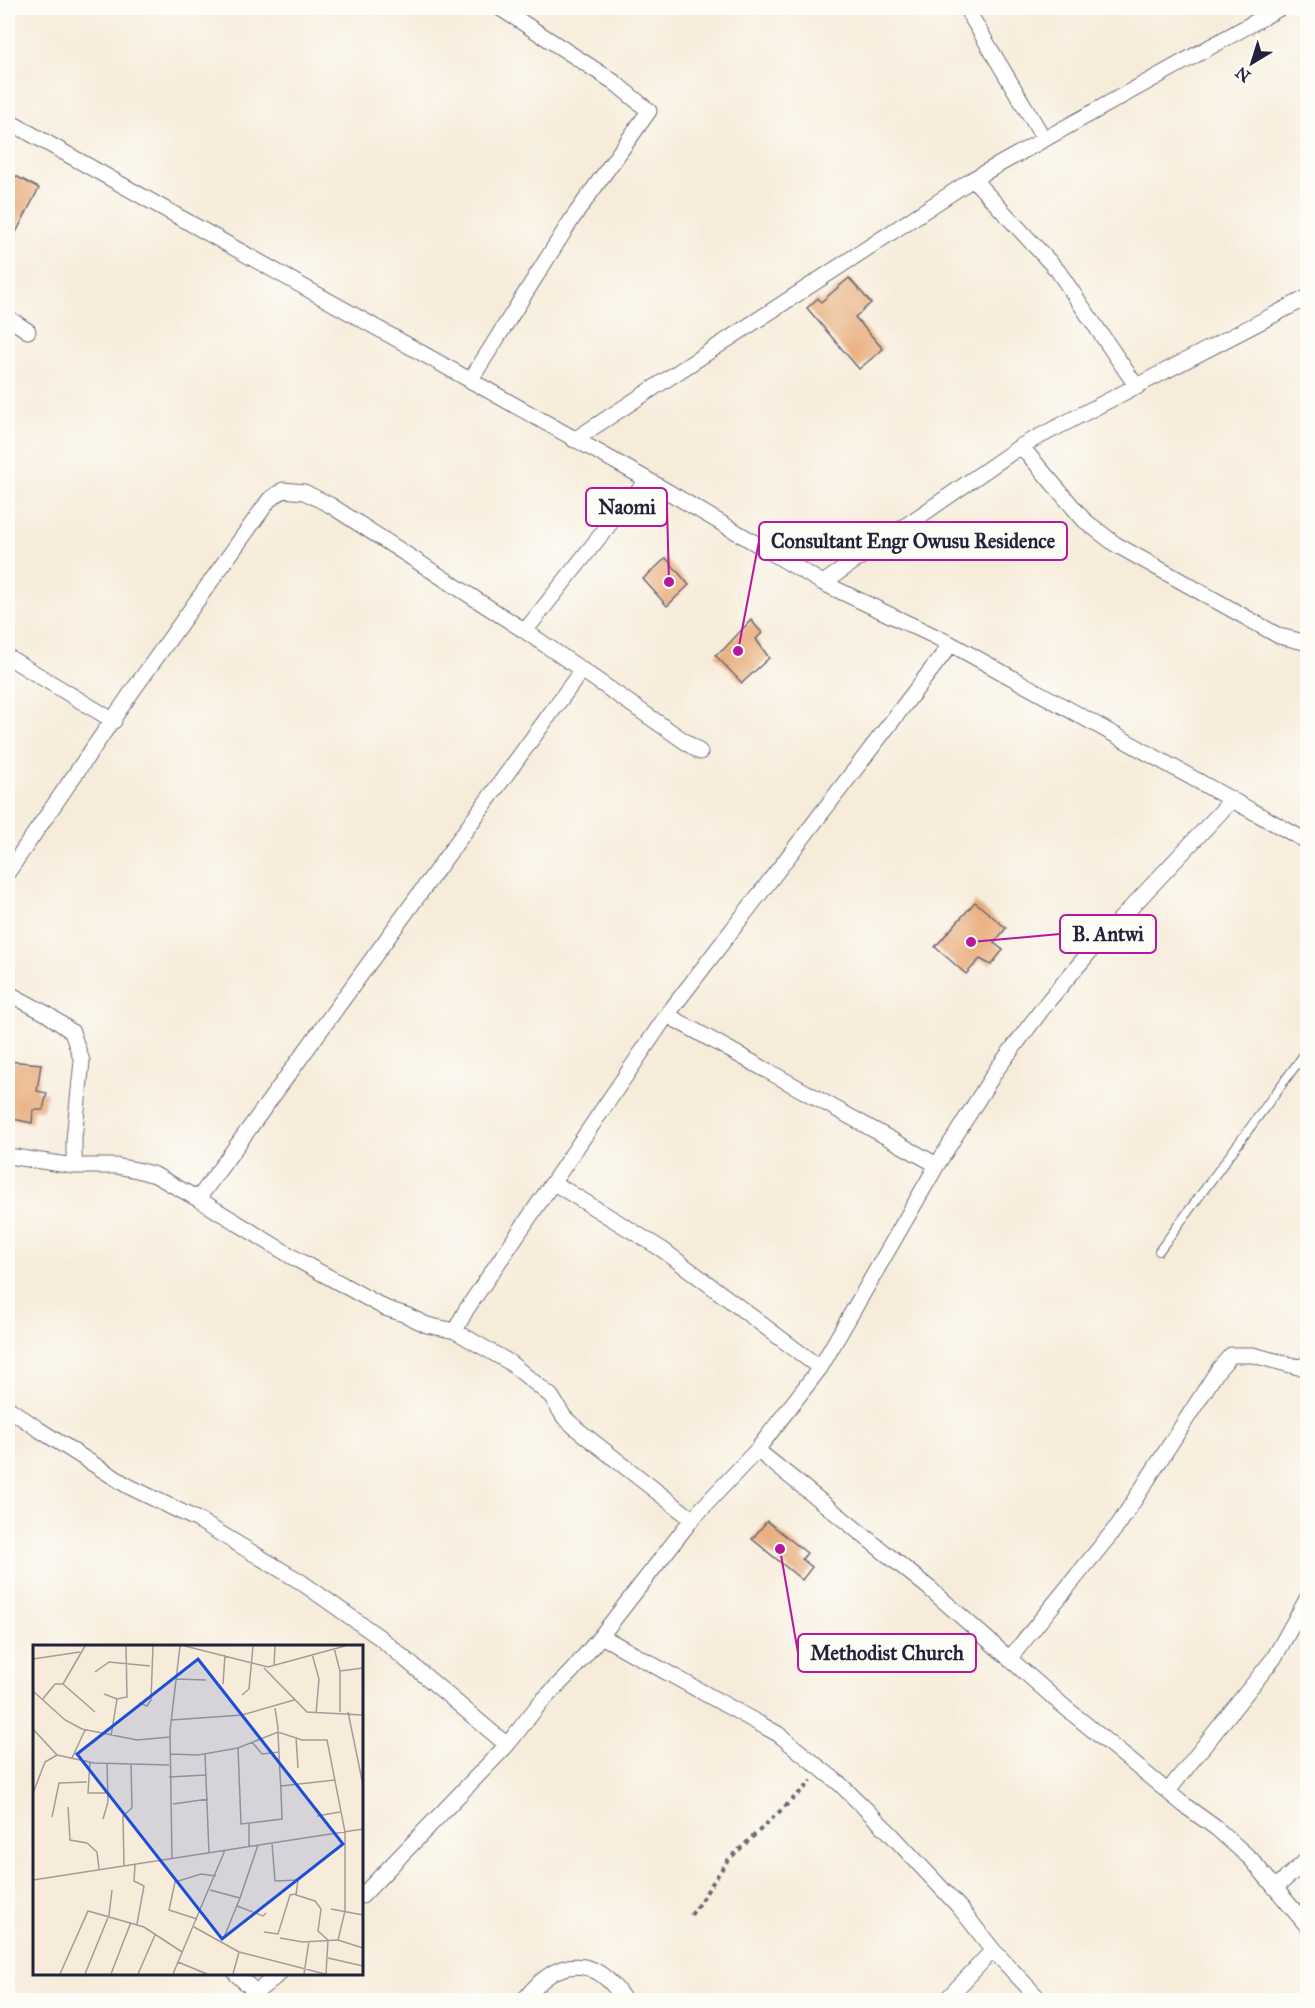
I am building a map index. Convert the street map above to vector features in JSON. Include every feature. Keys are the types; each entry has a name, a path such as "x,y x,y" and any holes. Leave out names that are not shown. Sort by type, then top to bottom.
{"street":[{"path":"470,381 572,219 649,111 614,82 500,8"},
{"path":"966,8 1044,139"},
{"path":"574,440 973,179 1280,8"},
{"path":"8,121 648,480 823,583 951,644 1308,842"},
{"path":"973,179 1058,271 1137,387"},
{"path":"823,583 1021,447 1308,297"},
{"path":"8,318 28,331"},
{"path":"1021,447 1084,520 1115,544 1279,636 1308,643"},
{"path":"525,631 612,521 648,480"},
{"path":"8,872 269,500 282,490 304,492 330,505 525,631 700,752"},
{"path":"455,1330 466,1310 668,1015 951,644"},
{"path":"8,657 114,721"},
{"path":"198,1199 582,670"},
{"path":"363,1895 507,1745 540,1703 571,1672 601,1636 692,1519 757,1450 820,1368 937,1165 997,1069 1049,1000 1093,948 1232,800"},
{"path":"8,993 47,1014 72,1032 82,1061 74,1139 74,1166"},
{"path":"668,1015 937,1165"},
{"path":"8,1156 74,1166 116,1166 155,1175 296,1259 385,1308 427,1325 455,1330 518,1369 551,1395 564,1417 578,1431 692,1519"},
{"path":"554,1183 663,1250 820,1368"},
{"path":"1009,1659 1119,1524 1218,1370 1232,1355 1253,1355 1298,1367 1308,1364"},
{"path":"8,1408 128,1486 198,1520 301,1582 379,1637 507,1745"},
{"path":"757,1450 928,1588 1009,1659 1251,1858 1308,1927"},
{"path":"1168,1791 1274,1658 1308,1597"},
{"path":"601,1636 778,1734 840,1784 890,1833 960,1908 993,1950 1040,2001"},
{"path":"1275,1888 1308,1859"},
{"path":"946,2001 993,1950"},
{"path":"524,2001 536,1984 560,1969 579,1965 594,1969 607,1979 624,2001"},
{"path":"237,1975 251,1997 278,1975"}],"lane":[{"path":"1159,1251 1308,1049"}],"path":[{"path":"691,1915 728,1860 823,1770"}],"building":[{"path":"8,172 39,188 8,248"},
{"path":"849,278 871,303 855,317 883,349 859,369 807,308 818,298 821,302"},
{"path":"666,558 689,585 667,606 643,579"},
{"path":"751,620 762,633 756,639 769,658 742,683 715,655 723,650"},
{"path":"975,902 1006,928 994,943 1003,950 991,965 980,959 966,974 935,947"},
{"path":"8,1061 41,1064 37,1091 47,1093 43,1110 33,1110 32,1123 8,1118"},
{"path":"767,1521 807,1553 802,1559 812,1567 802,1580 752,1539"}],"place":[{"name":"Naomi","path":"669,582"},
{"name":"Consultant Engr Owusu Residence","path":"738,651"},
{"name":"B. Antwi","path":"971,942"},
{"name":"Methodist Church","path":"780,1549"}]}
